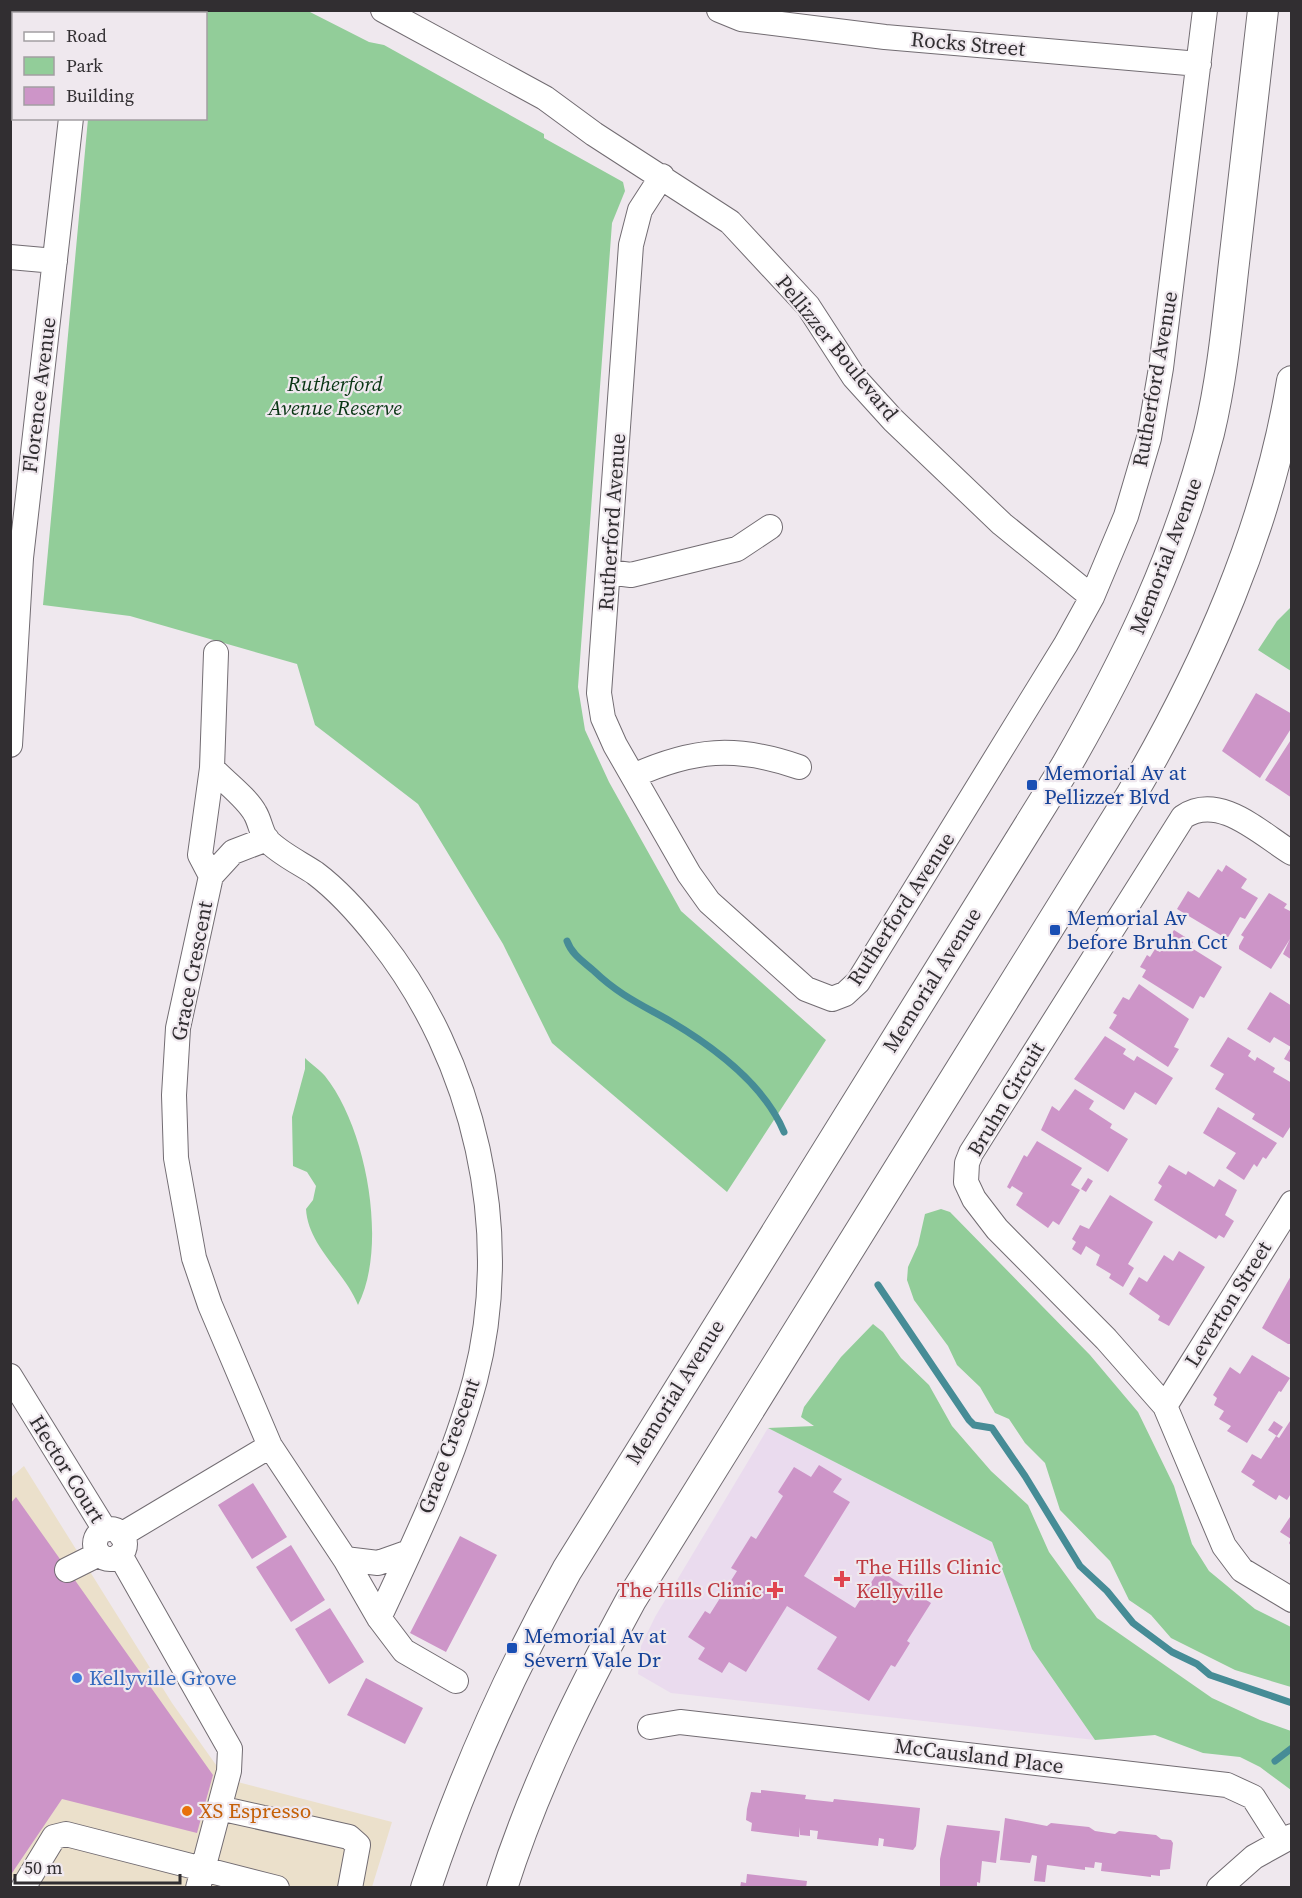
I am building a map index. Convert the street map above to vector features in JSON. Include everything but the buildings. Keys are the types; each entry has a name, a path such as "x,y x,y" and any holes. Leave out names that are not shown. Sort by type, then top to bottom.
{"main road":[{"name":"Memorial Avenue","path":"426,1887 481,1741 517,1664 567,1570 1066,765 1107,695 1144,621 1188,508 1209,431 1224,347 1263,10"},
{"path":"507,1880 546,1770 580,1696 631,1600 1130,797 1180,709 1223,619 1248,553 1279,448 1292,381"}],"street":[{"name":"Pellizzer Boulevard","path":"382,10 545,98 594,134 730,222 808,306 854,377 893,420 1002,524 1092,597"},
{"name":"Rutherford Avenue","path":"662,176 640,210 633,234 599,693 603,718 689,874 709,902 806,989 832,999 844,994 858,982 920,885 1066,644 1092,597 1126,516 1149,438 1165,334 1205,10"},
{"name":"Rocks Street","path":"728,14 885,37 1199,64"},
{"name":"Florence Avenue","path":"10,745 14,622 71,120"},
{"path":"10,257 55,261"},
{"path":"608,572 631,575 737,549 770,527"},
{"name":"Grace Crescent","path":"211,876 200,855 212,768 216,652"},
{"path":"633,776 688,755 714,752 765,757 800,767"},
{"path":"212,768 255,812 267,839"},
{"name":"Bruhn Circuit","path":"1292,853 1220,810 1198,809 1183,817 967,1163 966,1182 969,1191 997,1229 1106,1339 1166,1406 1229,1555 1242,1570 1292,1600"},
{"name":"Grace Crescent","path":"379,1618 452,1452 475,1379 489,1308 488,1228 479,1151 458,1080 428,1014 380,939 350,905 318,875 267,839 233,852 211,876 178,1028 174,1095 176,1158 194,1258 210,1305 270,1446 345,1559 379,1618 404,1651 456,1680"},
{"name":"Leverton Street","path":"1166,1406 1292,1203"},
{"name":"Hector Court","path":"10,1376 228,1742 229,1771 200,1878"},
{"path":"67,1570 270,1446"},
{"path":"345,1559 378,1563 409,1552"},
{"name":"McCausland Place","path":"650,1727 680,1722 1227,1785 1253,1797 1286,1838"},
{"path":"219,1808 348,1837 358,1845 350,1887"},
{"path":"22,1887 54,1837 59,1834 75,1835 200,1878 277,1887"},
{"path":"1219,1887 1248,1861 1286,1838"}],"shaded area":[{"name":"The Hills Clinic Kellyville","path":"768,1428 992,1542 1032,1649 1095,1740 671,1693 638,1674 641,1646 655,1617"},
{"path":"24,1466 172,1703 226,1779 392,1822 372,1887 19,1888 11,1875 10,1478"}],"green space":[{"name":"Rutherford Avenue Reserve","path":"308,11 369,42 384,45 544,134 544,138 623,182 625,191 612,223 578,687 585,730 609,782 681,911 826,1040 727,1192 552,1043 503,944 418,804 315,725 297,664 130,616 43,605 88,120 207,120 207,12 98,12"},
{"path":"1291,607 1291,671 1258,650 1277,621"},
{"path":"305,1058 325,1076 340,1098 362,1156 372,1221 367,1281 358,1305 345,1281 320,1247 308,1222 306,1209 313,1200 316,1186 307,1172 293,1166 292,1117 305,1069"},
{"path":"941,1209 950,1212 1090,1355 1138,1412 1174,1486 1192,1544 1209,1571 1255,1609 1291,1627 1291,1687 1235,1670 1171,1638 1151,1615 1129,1600 1110,1561 1060,1510 1045,1463 1025,1443 1009,1419 995,1413 980,1387 957,1365 948,1346 914,1300 907,1280 908,1267 918,1245 925,1214"},
{"path":"873,1324 883,1332 901,1358 929,1385 952,1426 991,1471 1028,1505 1049,1552 1097,1618 1212,1698 1291,1731 1291,1790 1260,1767 1240,1757 1203,1753 1155,1735 1095,1740 1032,1649 992,1542 768,1428 814,1426 801,1417 804,1407 841,1357"}],"waterway":[{"path":"567,941 579,958 612,987 687,1031 736,1068 764,1098 784,1132"},
{"path":"878,1285 969,1420 974,1425 992,1428 1025,1476 1080,1566 1107,1591 1133,1623 1172,1652 1197,1664 1210,1675 1292,1703"},
{"path":"1275,1761 1292,1748"}],"place":[{"name":"Memorial Av at Pellizzer Blvd","path":"1032,785"},
{"name":"Memorial Av before Bruhn Cct","path":"1055,930"},
{"name":"The Hills Clinic Kellyville","path":"842,1579"},
{"name":"The Hills Clinic","path":"775,1590"},
{"name":"Memorial Av at Severn Vale Dr","path":"512,1648"},
{"name":"Kellyville Grove","path":"77,1678"},
{"name":"XS Espresso","path":"187,1811"}]}
